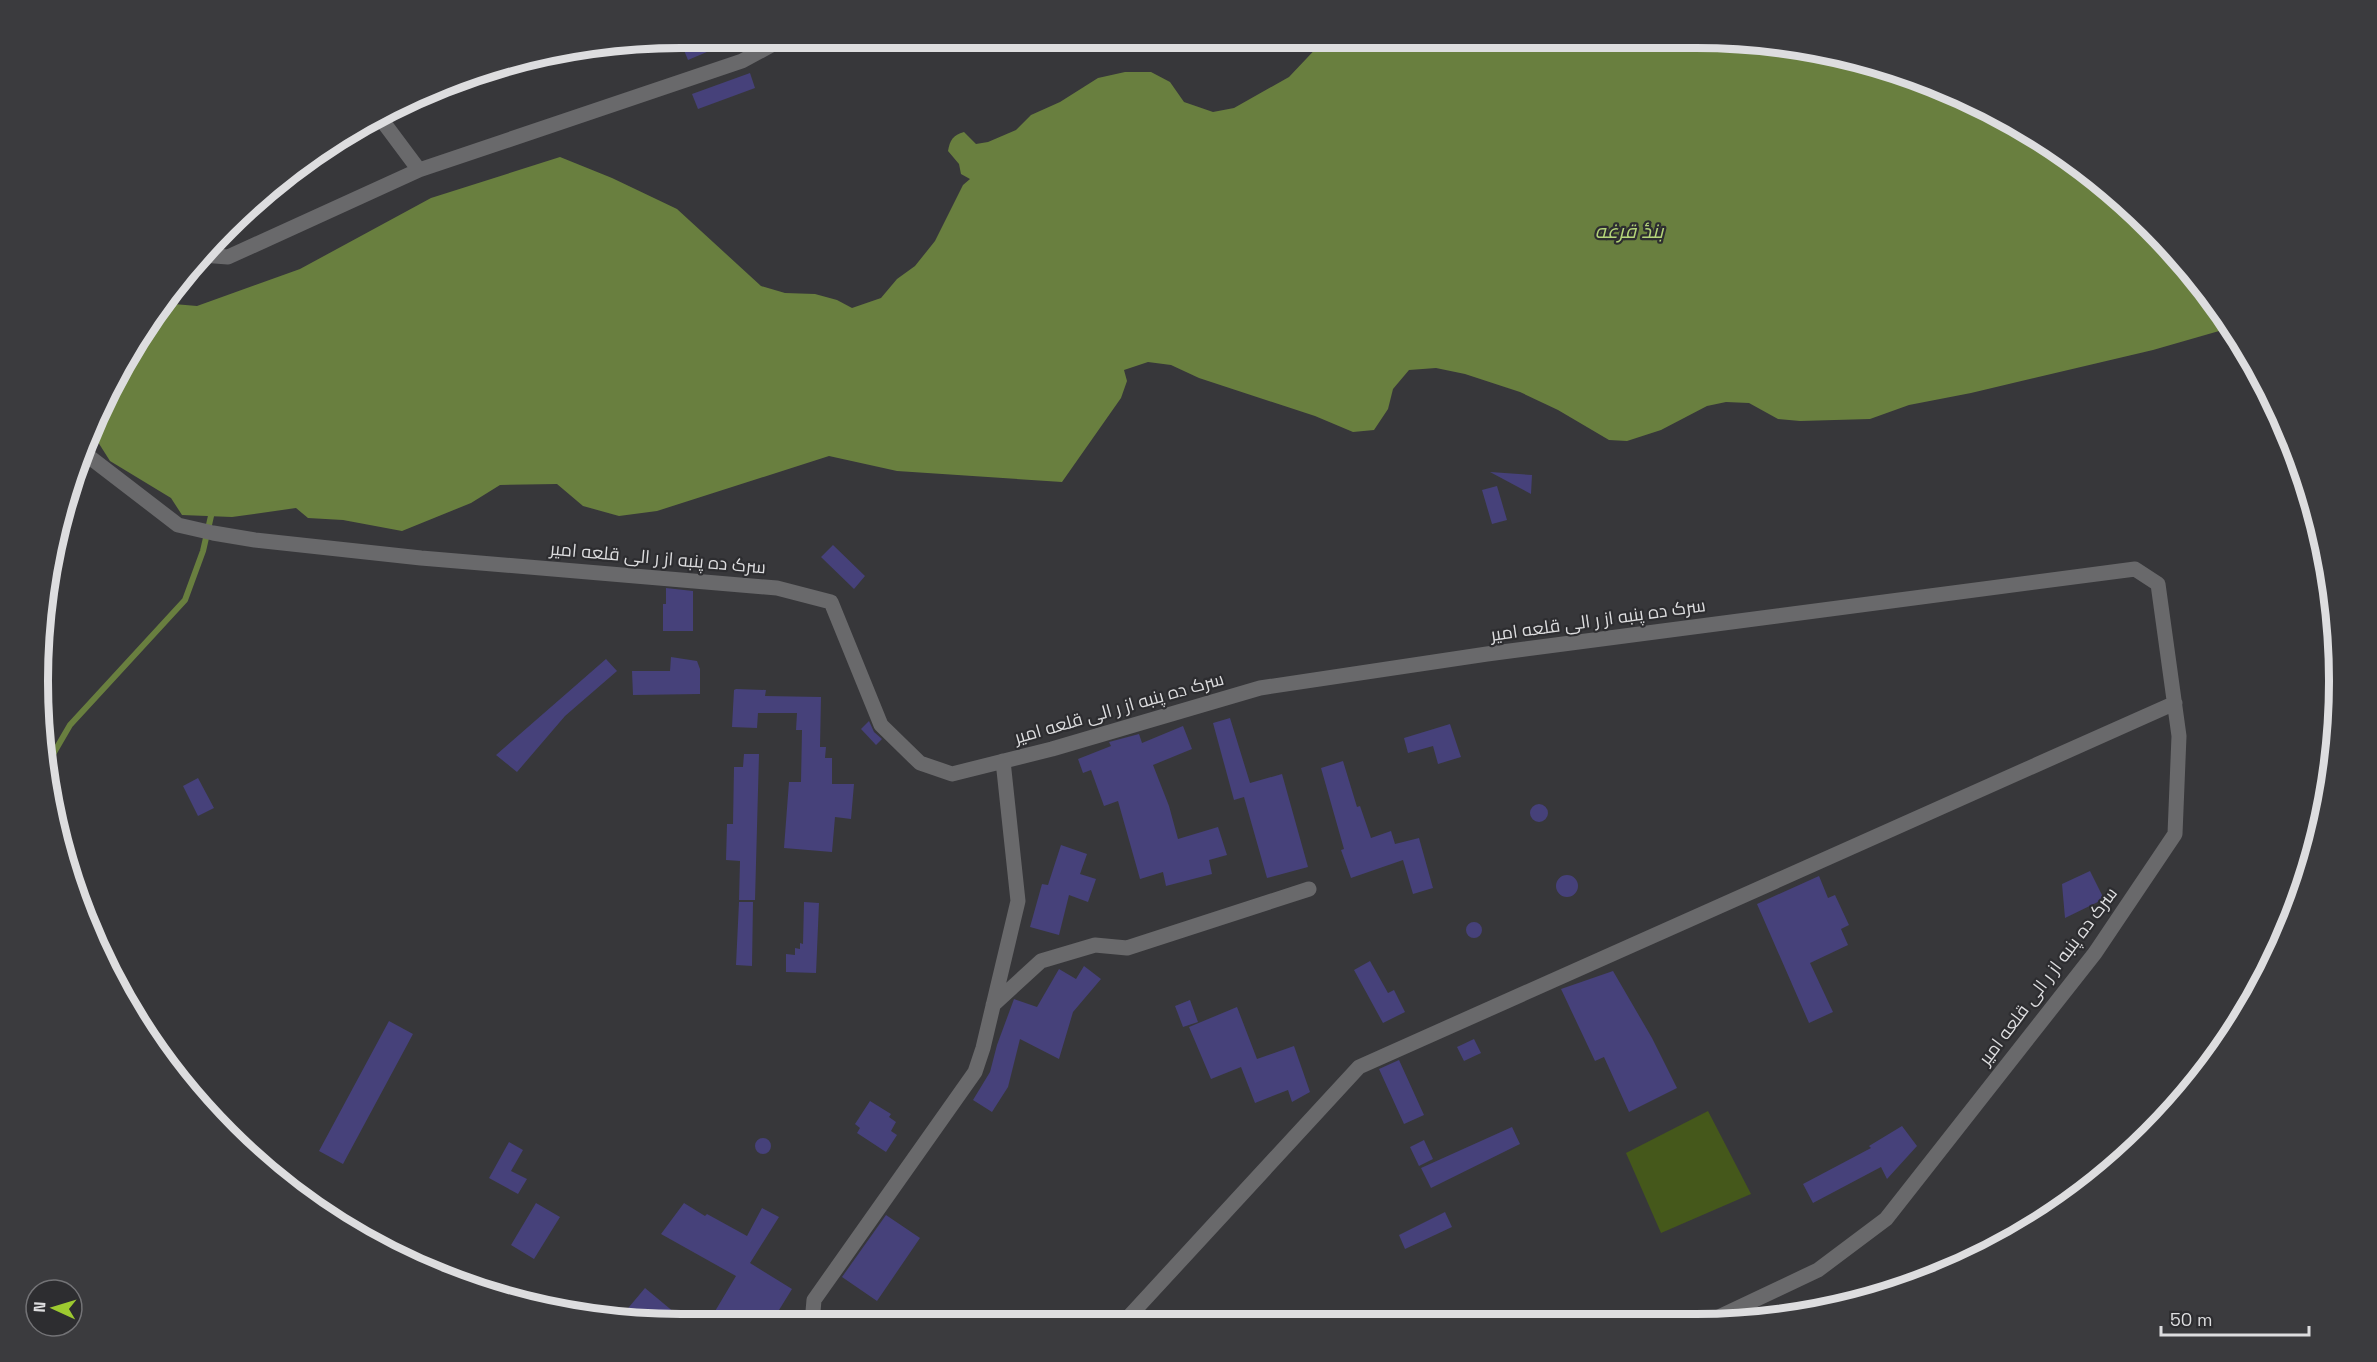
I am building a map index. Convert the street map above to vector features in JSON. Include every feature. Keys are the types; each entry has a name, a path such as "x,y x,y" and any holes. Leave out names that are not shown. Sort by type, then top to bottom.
{"street":[{"path":"212,256 228,257 419,170 742,61 766,48"},
{"path":"384,122 419,170"},
{"name":"سرک ده پنبه از ر الی قلعه امیر","path":"90,457 178,525 213,533 255,540 421,558 777,588 831,602 881,725 920,763 952,774 1260,688 1488,654 2135,569 2158,584 2180,736 2175,834 2095,953 1886,1219 1818,1270 1727,1313"},
{"path":"1131,1314 1359,1067 2175,703"},
{"path":"813,1314 814,1300 975,1072 1018,901 1003,761"},
{"path":"993,1005 1041,961 1095,945 1127,948 1309,889"}],"shaded area":[{"path":"1708,1111 1751,1194 1661,1233 1626,1153"}],"water":[{"name":"بندٔ قرغه","path":"1316,48 1737,49 1779,53 1860,70 1938,96 1976,113 2048,155 2113,205 2144,233 2198,296 2223,330 2153,350 1971,393 1909,405 1870,419 1800,421 1778,419 1749,403 1726,402 1707,406 1661,430 1627,441 1609,440 1558,410 1520,392 1465,374 1436,368 1409,370 1393,389 1388,409 1374,430 1353,432 1315,416 1199,378 1171,365 1148,362 1124,370 1127,381 1121,398 1062,482 897,471 829,456 657,511 619,516 583,506 557,484 500,485 471,503 402,531 343,520 308,518 296,508 232,517 182,515 171,498 110,461 96,439 133,364 173,304 197,306 300,269 431,198 560,157 612,178 677,209 761,286 785,293 815,294 837,300 852,308 881,298 897,279 915,266 935,241 963,185 970,179 961,174 959,164 948,151 955,136 964,132 976,144 988,142 1016,130 1031,115 1060,102 1098,78 1125,72 1151,72 1170,82 1184,102 1213,112 1234,108 1289,77"}],"building":[{"path":"683,48 716,48 688,60"},
{"path":"750,73 755,88 698,109 692,94"},
{"path":"1490,472 1532,475 1531,494"},
{"path":"1497,486 1507,520 1492,524 1482,490"},
{"path":"833,545 865,576 854,589 821,557"},
{"path":"666,588 693,591 693,631 663,631 663,604 666,604"},
{"path":"671,657 697,661 700,669 700,694 633,695 632,671 670,671"},
{"path":"606,659 617,671 565,716 517,772 496,755"},
{"path":"734,690 766,690 765,696 821,697 820,747 826,747 825,758 832,758 832,784 854,784 851,819 835,817 832,852 784,848 789,782 801,782 802,730 796,730 797,713 758,713 757,728 732,727"},
{"path":"1230,718 1250,783 1282,774 1308,867 1267,878 1244,797 1234,800 1213,723"},
{"path":"869,721 874,732 882,739 876,745 861,729"},
{"path":"1450,724 1461,757 1438,764 1433,746 1408,753 1404,738"},
{"path":"1183,726 1192,749 1153,765 1169,806 1178,839 1218,827 1227,855 1209,860 1212,874 1166,886 1163,872 1140,879 1118,801 1104,806 1091,770 1083,773 1078,759 1111,746 1109,742 1139,734 1142,743"},
{"path":"744,754 759,754 755,900 739,900 740,861 726,860 727,824 733,824 734,767 743,767"},
{"path":"1343,761 1357,807 1360,806 1371,838 1391,831 1395,844 1419,838 1433,888 1413,894 1403,860 1351,878 1341,850 1344,849 1321,768"},
{"path":"198,778 214,808 198,816 183,786"},
{"path":"1539,804 1545,807 1548,813 1545,819 1539,822 1533,819 1530,813 1533,807"},
{"path":"1061,845 1087,854 1080,874 1096,879 1088,902 1069,895 1059,935 1030,927 1042,884 1048,885"},
{"path":"2090,871 2104,899 2065,918 2062,884"},
{"path":"1567,875 1575,878 1578,886 1575,894 1567,897 1559,894 1556,886 1559,878"},
{"path":"1819,876 1828,898 1835,895 1849,925 1841,929 1848,945 1810,963 1833,1012 1809,1023 1757,904"},
{"path":"739,902 753,902 752,966 736,965"},
{"path":"804,902 819,903 816,973 786,972 786,954 795,955 795,948 800,949 800,943 803,944"},
{"path":"1471,922 1477,922 1482,930 1480,936 1471,938 1466,933 1466,927"},
{"path":"1370,961 1388,993 1394,990 1405,1012 1383,1023 1354,970"},
{"path":"1084,966 1101,979 1073,1012 1059,1059 1020,1039 1008,1087 992,1112 973,1100 990,1072 1014,999 1037,1007 1059,969 1076,979"},
{"path":"1613,971 1652,1038 1677,1088 1629,1112 1604,1057 1595,1061 1561,989"},
{"path":"1190,1000 1198,1022 1183,1027 1175,1006"},
{"path":"1237,1007 1257,1059 1294,1046 1310,1092 1292,1102 1288,1090 1255,1103 1241,1067 1211,1079 1189,1027"},
{"path":"389,1021 413,1034 343,1164 319,1151"},
{"path":"1474,1039 1481,1053 1464,1061 1457,1047"},
{"path":"1399,1060 1424,1115 1404,1124 1379,1069"},
{"path":"870,1101 891,1114 889,1117 896,1122 891,1131 897,1135 886,1152 857,1133 860,1128 855,1124"},
{"path":"1902,1126 1917,1146 1887,1179 1881,1167 1813,1203 1803,1184 1871,1148 1869,1146"},
{"path":"1512,1127 1520,1144 1431,1188 1421,1168"},
{"path":"760,1138 766,1138 771,1146 769,1152 760,1154 755,1149 755,1143"},
{"path":"1424,1140 1433,1159 1419,1166 1410,1147"},
{"path":"509,1142 523,1150 511,1171 527,1179 518,1194 489,1178"},
{"path":"536,1203 560,1217 534,1259 511,1245"},
{"path":"684,1203 747,1236 762,1208 779,1217 750,1263 792,1289 777,1314 713,1314 736,1276 661,1234"},
{"path":"1445,1212 1452,1227 1405,1249 1399,1235"},
{"path":"886,1215 920,1238 877,1301 842,1277"},
{"path":"645,1288 676,1314 640,1313 625,1312"}],"waterway":[{"path":"52,756 70,725 185,600 203,551 211,516"}]}
